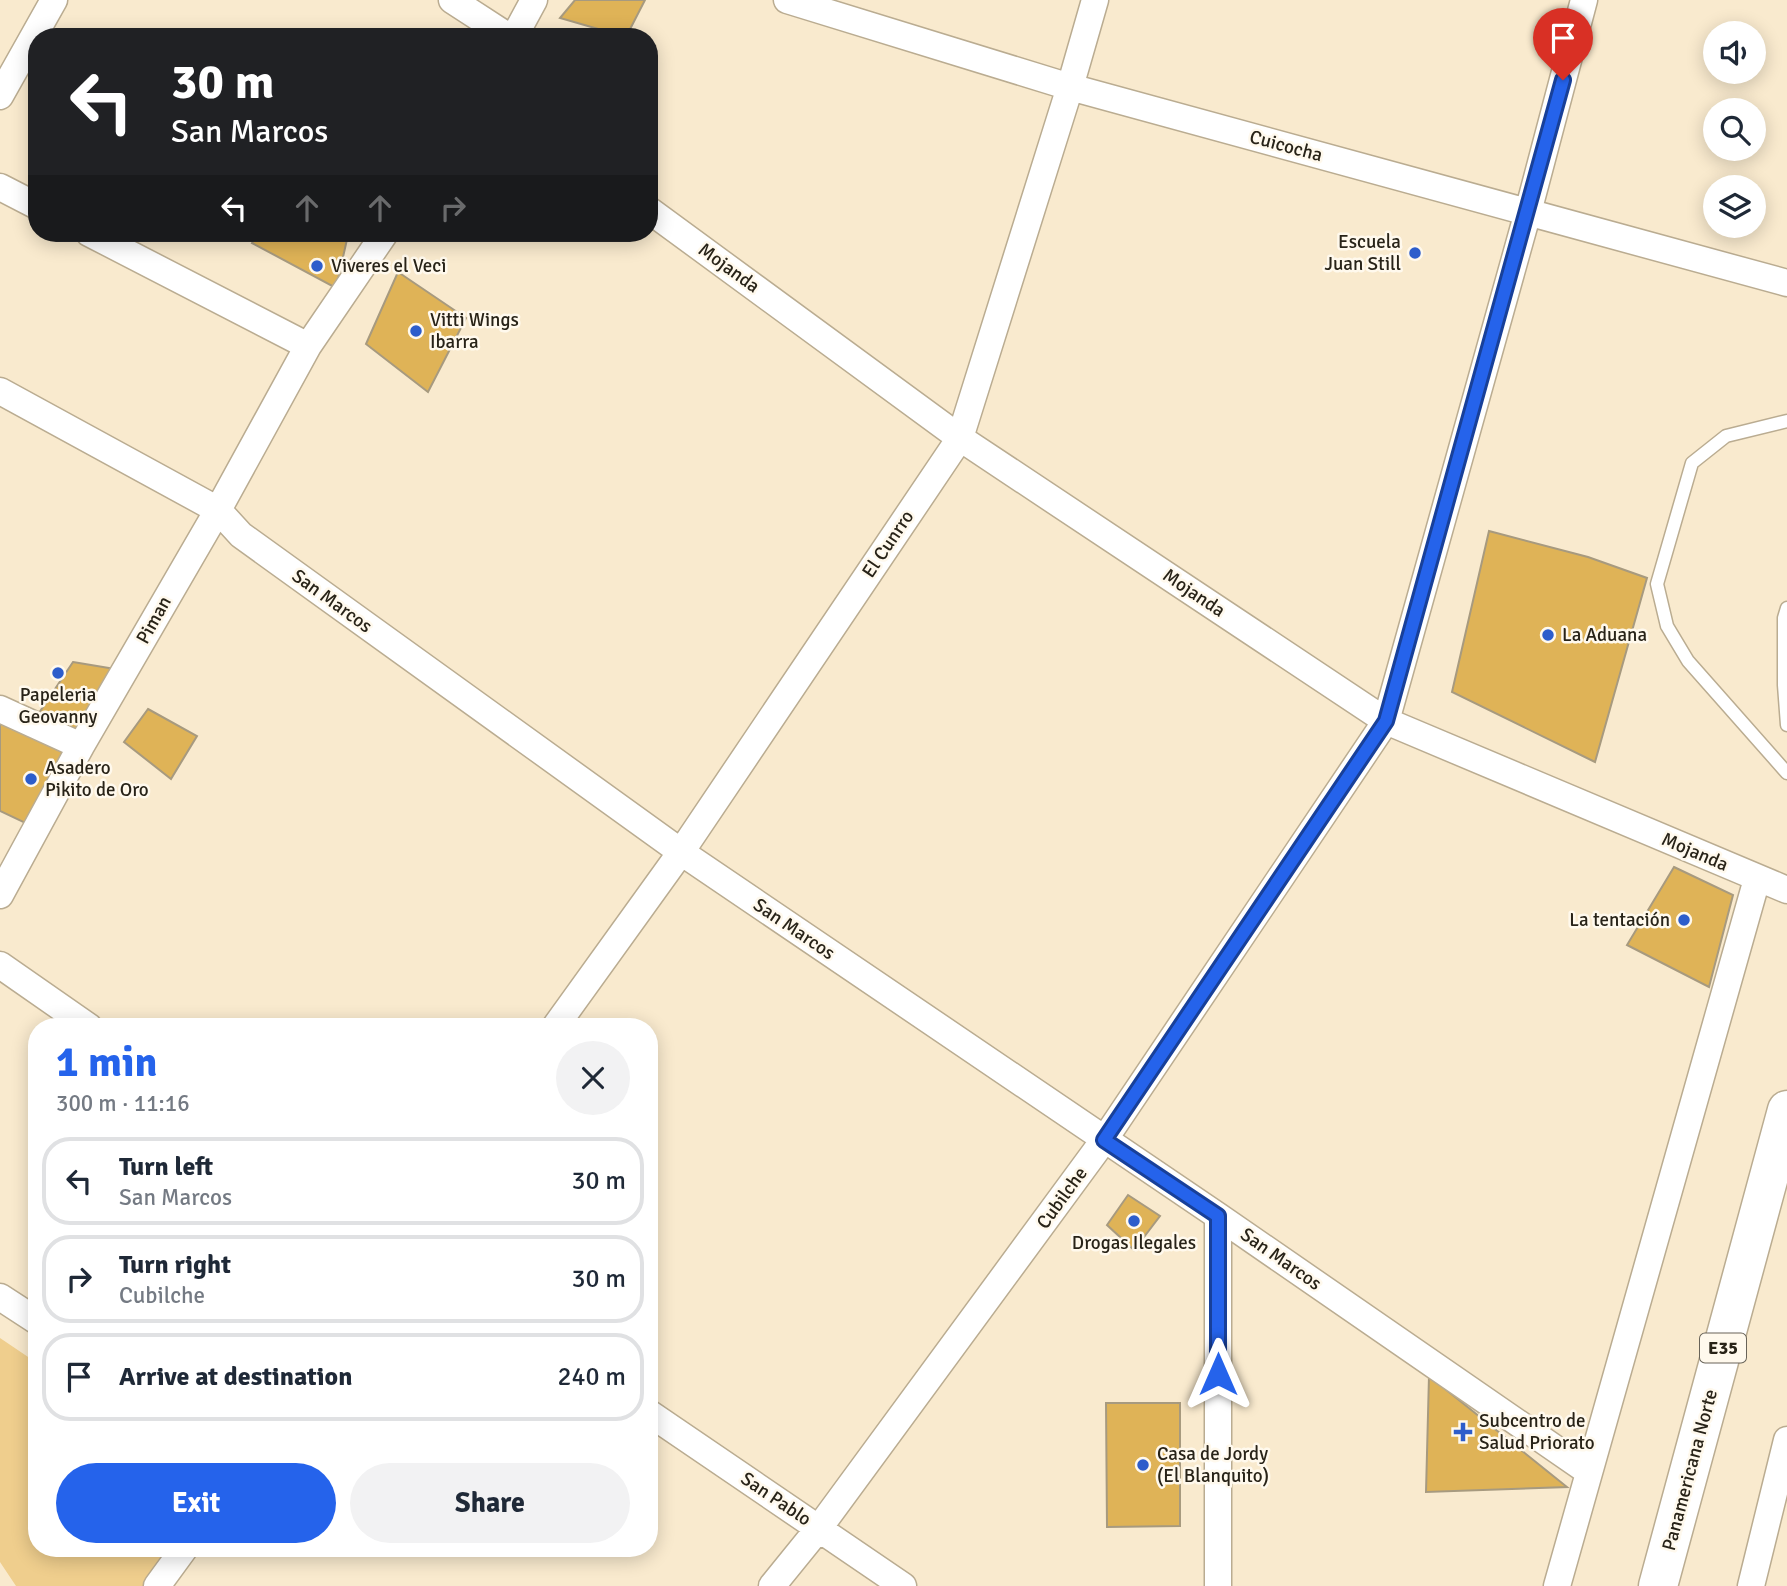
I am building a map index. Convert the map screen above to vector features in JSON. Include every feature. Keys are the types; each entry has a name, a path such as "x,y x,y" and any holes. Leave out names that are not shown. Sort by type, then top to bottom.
{"highway":[{"name":"Panamericana Norte","path":"1658,1586 1787,1110"}],"street":[{"path":"38,28 54,0"},
{"path":"452,0 497,28"},
{"path":"517,28 534,0"},
{"name":"Cuicocha","path":"787,0 1070,87 1787,283"},
{"name":"El Cunrro","path":"561,1018 681,852 960,438 1095,0"},
{"name":"Cubilche","path":"772,1586 819,1528 1104,1140 1386,721 1528,212 1584,0"},
{"path":"0,96 28,46"},
{"path":"0,187 28,201"},
{"name":"Mojanda","path":"658,217 960,438 1386,721 1787,890"},
{"path":"106,242 308,346"},
{"name":"Piman","path":"0,895 81,746 218,510 308,346 379,242"},
{"name":"San Marcos","path":"0,391 218,510 241,535 681,852 1218,1216 1589,1472"},
{"path":"0,709 81,746"},
{"path":"1557,1586 1757,879"},
{"path":"0,965 76,1018"},
{"path":"1218,1216 1218,1586"},
{"path":"0,1297 28,1315"},
{"name":"San Pablo","path":"658,1419 903,1586"},
{"path":"1751,1586 1787,1440"},
{"path":"157,1586 178,1557"}],"lane":[{"path":"1787,421 1726,436 1692,463 1657,584 1667,626 1688,661 1787,773"},
{"path":"1787,608 1784,618 1784,685 1787,724"}],"shaded area":[{"path":"0,1338 28,1357 28,1557 174,1557 151,1586 16,1586 0,1562"}],"building":[{"path":"575,0 645,0 631,28 595,28 560,18"},
{"name":"Viveres el Veci","path":"346,242 336,288 252,243"},
{"name":"Vitti Wings Ibarra","path":"398,272 466,318 428,392 366,344"},
{"name":"La Aduana","path":"1489,531 1588,557 1647,578 1595,762 1452,692"},
{"path":"73,662 121,670 82,737 39,713"},
{"path":"148,709 197,736 171,779 124,742"},
{"name":"Asadero Pikito de Oro","path":"0,711 80,747 36,828 0,811"},
{"name":"La tentación","path":"1674,867 1733,895 1709,987 1627,945"},
{"name":"Drogas Ilegales","path":"1128,1195 1160,1216 1134,1250 1107,1225"},
{"name":"Subcentro de Salud Priorato","path":"1429,1376 1567,1487 1426,1492"},
{"name":"Casa de Jordy (El Blanquito)","path":"1106,1403 1180,1403 1180,1526 1107,1527"}],"place":[{"name":"Escuela Juan Still","path":"1415,253"},
{"name":"Viveres el Veci","path":"317,266"},
{"name":"Vitti Wings Ibarra","path":"416,331"},
{"name":"La Aduana","path":"1548,635"},
{"name":"Papeleria Geovanny","path":"58,673"},
{"name":"Asadero Pikito de Oro","path":"31,779"},
{"name":"La tentación","path":"1684,920"},
{"name":"Drogas Ilegales","path":"1134,1221"},
{"name":"Subcentro de Salud Priorato","path":"1463,1432"},
{"name":"Casa de Jordy (El Blanquito)","path":"1143,1465"}],"route":[{"path":"1218,1374 1218,1216 1104,1140 1389,715 1563,80"}]}
